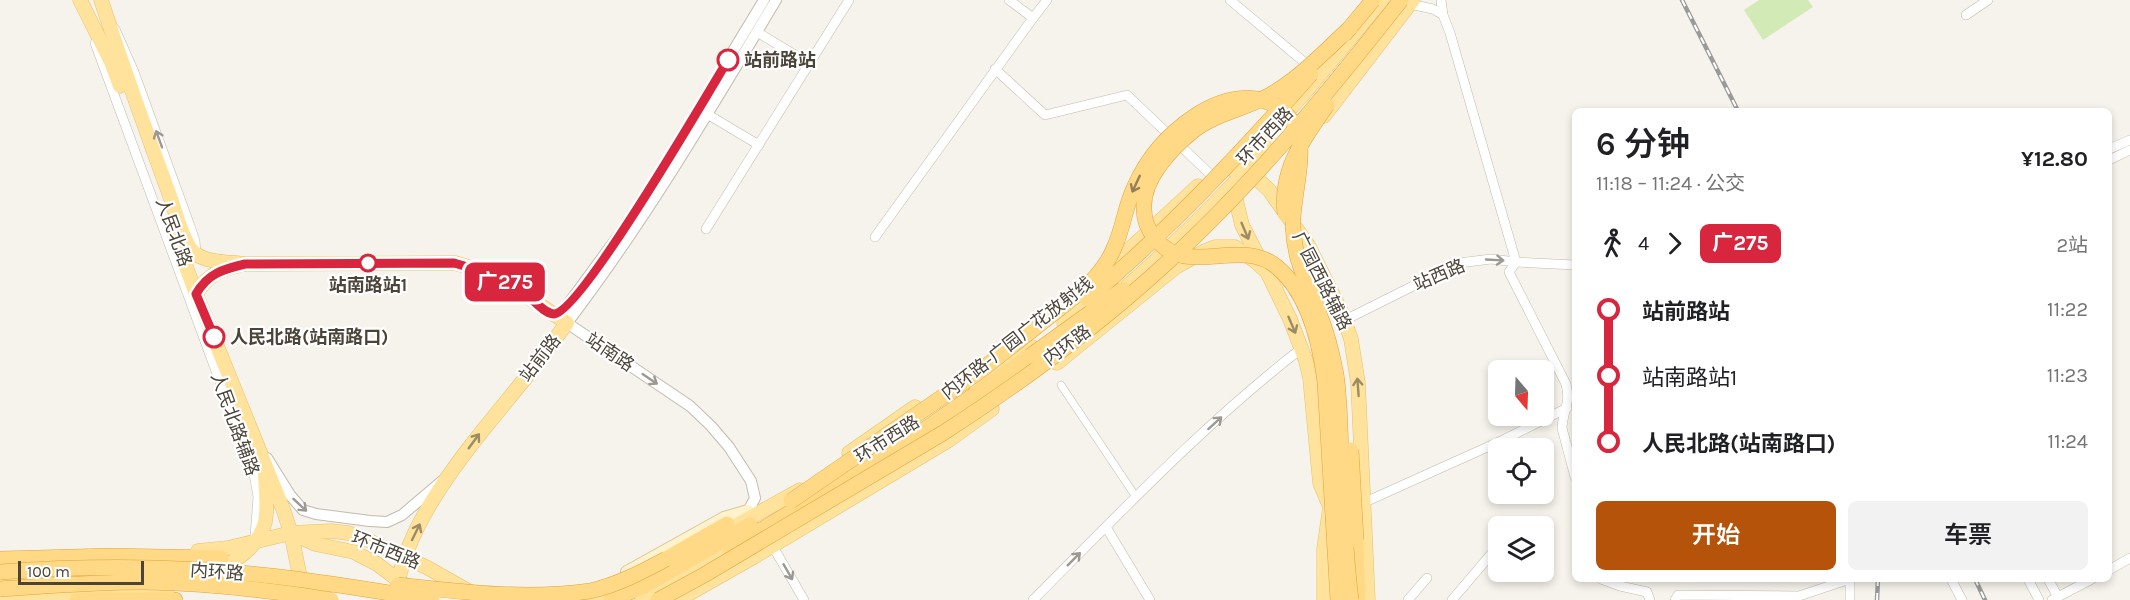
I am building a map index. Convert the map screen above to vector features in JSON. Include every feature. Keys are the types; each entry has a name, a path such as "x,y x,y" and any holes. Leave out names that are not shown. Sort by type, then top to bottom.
{"highway":[{"name":"内环路","path":"611,600 644,586 785,501 881,449 1023,349 1140,253 1236,156 1373,0"},
{"name":"内环路","path":"658,600 915,451 975,412 1078,337 1136,291 1190,241 1232,178 1306,117 1407,3"},
{"path":"1358,600 1350,431 1343,361 1329,313 1287,226 1283,204 1284,186 1305,136 1407,3"},
{"name":"内环路","path":"1335,600 1326,381 1319,347 1308,315 1290,281 1276,266 1260,257 1239,254 1197,258 1180,256 1165,249 1155,240 1144,217 1145,194 1157,171 1176,146 1207,121 1279,89 1350,28"},
{"name":"内环路-广园广花放射线","path":"785,501 980,371 1090,284 1114,248 1128,202 1139,177 1166,139 1195,116 1211,107 1241,97 1257,99 1272,104 1287,116 1293,122 1299,138 1299,165 1293,204 1293,235 1299,265 1326,330 1336,375 1346,556 1352,600"},
{"path":"730,549 828,482 944,417 1084,318 1147,269 1232,178"},
{"path":"288,578 387,584 498,597 543,598 576,594 607,586 644,571 727,524"},
{"path":"0,559 86,556 221,558"},
{"name":"内环路","path":"0,572 79,568 229,572 288,578 432,600"},
{"name":"内环路","path":"0,589 144,582 246,589 331,600"},
{"path":"77,600 176,600"}],"main road":[{"path":"1335,600 1330,507 1320,483 1310,378 1302,348 1267,272 1242,225 1232,178 1310,67 1365,0"},
{"name":"环市西路","path":"1306,99 1382,0"},
{"name":"环市西路","path":"642,600 857,478 930,433 1006,381 1066,335 1151,265 1352,50 1393,0"},
{"name":"人民北路","path":"81,2 111,62 165,220 196,294 218,360 265,464 291,533 298,573 308,600"},
{"path":"1308,245 1287,192 1286,172 1291,161 1407,3"},
{"name":"人民北路","path":"103,5 163,162 188,244 196,254"},
{"path":"1347,85 1352,50"},
{"path":"1306,99 1347,85"},
{"name":"广园西路辅路","path":"1232,178 1255,177 1269,190 1308,245 1345,320 1354,352 1358,383 1368,600"},
{"name":"环市西路","path":"587,600 645,578 785,501 828,482 875,448 1030,348 1074,315 1130,268 1207,182 1232,178"},
{"path":"828,482 859,445 1065,301 1207,182"},
{"path":"678,600 949,440 1076,349 1176,267 1214,248 1226,246 1235,247 1267,272"},
{"name":"站南路","path":"196,254 214,260 245,264 454,263 501,279 567,323"},
{"path":"196,294 205,281 217,272 245,264"},
{"path":"1065,301 1074,315"},
{"name":"站前路","path":"395,600 404,557 429,507 484,427 532,370 567,323"},
{"path":"1066,335 1076,349"},
{"path":"987,357 996,369"},
{"path":"182,577 254,543 265,522 265,464"},
{"path":"576,600 724,518 785,501"},
{"path":"1324,600 1324,549 1330,507"},
{"path":"727,524 748,511"},
{"path":"1352,600 1348,530 1364,530"},
{"name":"环市西路","path":"0,581 86,576 182,577 226,565 244,554 254,543 291,533 331,531 361,537 428,568 488,600"},
{"path":"291,533 315,544 354,552 377,564 425,600"},
{"path":"0,552 94,549 205,551 254,543"},
{"path":"0,566 85,562 195,563 221,558"},
{"path":"428,568 470,600"},
{"path":"182,577 261,585 273,594 274,600"},
{"path":"0,597 82,592 146,592 165,595 176,600"}],"street":[{"name":"站前路","path":"552,314 557,314 566,307 633,216 764,0"},
{"name":"站前路","path":"567,323 631,235 776,0"},
{"path":"706,229 849,0"},
{"path":"1010,0 1033,18"},
{"path":"875,237 1047,0"},
{"path":"1230,0 1310,67"},
{"path":"1393,0 1433,9 1443,15"},
{"path":"1441,0 1443,15 1516,262 1509,272 1566,384 1567,408 1562,428 1572,466"},
{"path":"1966,15 1988,0"},
{"path":"757,32 810,64"},
{"path":"995,69 1045,115 1127,95 1207,182"},
{"path":"707,114 759,145"},
{"path":"2112,148 2130,140"},
{"path":"2112,159 2130,150"},
{"name":"人民北路辅路","path":"165,220 218,360 258,488 254,543"},
{"name":"站西路","path":"1345,320 1459,263 1491,259 1572,265"},
{"name":"站南路","path":"567,323 690,406 715,430 751,481 754,498 748,511"},
{"path":"1033,600 1136,497 1267,376 1302,348"},
{"path":"1061,385 1136,497"},
{"path":"1363,502 1567,408"},
{"path":"255,440 297,504 303,510 316,514 387,522 410,510 454,469"},
{"path":"1106,527 1150,600"},
{"path":"772,545 804,600"},
{"path":"1452,600 1488,558"},
{"path":"2112,568 2130,558"},
{"path":"1408,600 1427,579"},
{"path":"1609,582 1647,592 1650,600"},
{"path":"1675,600 1678,595 1799,596 1841,582"},
{"path":"1850,582 1850,600"},
{"path":"1953,582 1962,600"},
{"path":"2030,582 2039,600"},
{"path":"2049,582 2055,598 2085,582"}],"green space":[{"path":"1759,0 1808,0 1813,7 1763,40 1744,10"}],"railway":[{"path":"1682,0 1736,108"},
{"path":"1877,600 1878,582"},
{"path":"1976,582 1985,600"}],"bus line":[{"name":"广275","path":"214,337 196,294 205,281 217,272 245,264 454,263 501,279 542,308 552,314 557,314 580,290 633,216 728,60"}],"place":[{"name":"站前路站","path":"728,60"},
{"name":"站南路站1","path":"368,263"},
{"name":"人民北路(站南路口)","path":"214,337"}]}
